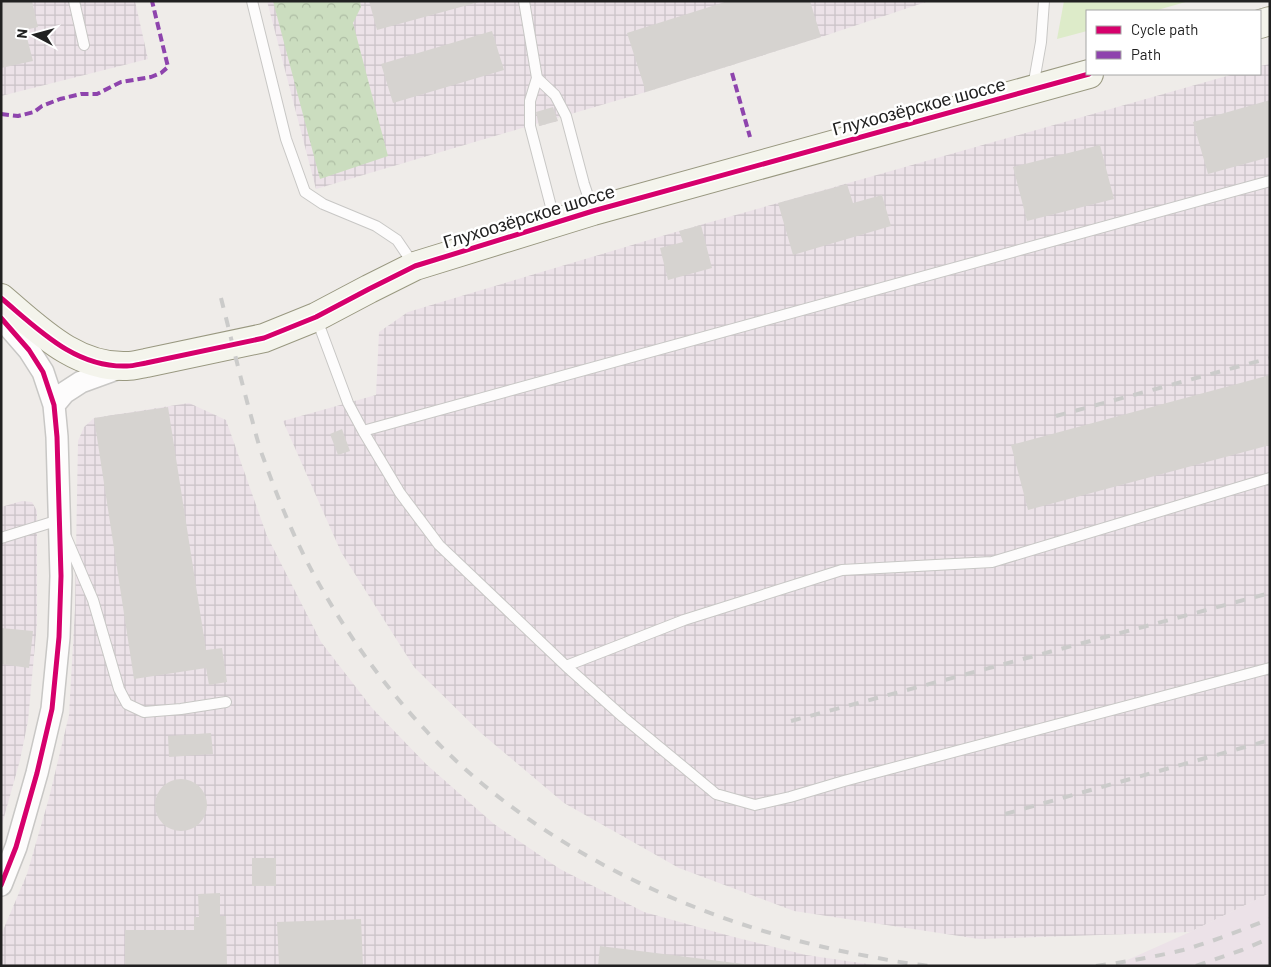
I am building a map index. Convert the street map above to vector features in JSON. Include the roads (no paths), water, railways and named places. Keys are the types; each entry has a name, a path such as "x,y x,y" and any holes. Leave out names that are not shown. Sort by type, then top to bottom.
{"street":[{"name":"Глухоозёрское шоссе","path":"1,298 51,340 72,354 105,364 126,366 146,363 264,338 316,317 415,266 555,223 710,178 1086,75"},
{"path":"1,318 29,350 43,372 54,405 57,437 61,585 59,637 52,709 37,773 16,847 1,885"},
{"path":"1,336 21,360 33,381 54,405"},
{"path":"54,405 64,393 81,382 126,366"}],"lane":[{"path":"74,1 84,46"},
{"path":"252,1 286,139 305,192 323,204 376,226 397,240 415,266"},
{"path":"524,1 538,78 530,101 530,126 555,223"},
{"path":"1032,90 1041,42 1045,2"},
{"path":"538,78 555,95 566,116 593,212"},
{"path":"363,431 1270,181"},
{"path":"316,317 348,403 363,431 400,493 439,545 566,666 623,717 716,794 755,804 790,797 1270,668"},
{"path":"566,666 684,620 842,570 992,562 1270,478"},
{"path":"1,538 59,520 93,600 120,689 127,704 144,712 181,710 226,702"}],"railway":[{"path":"221,298 260,447 280,501 306,559 328,600 362,652 400,702 465,769 508,804 554,836 653,890 759,930 813,945 930,966"},
{"path":"1056,416 1270,358"},
{"path":"791,721 1270,593"},
{"path":"1005,814 1270,740"},
{"path":"1096,966 1183,950 1216,940 1270,919"},
{"path":"1196,966 1270,938"}]}
